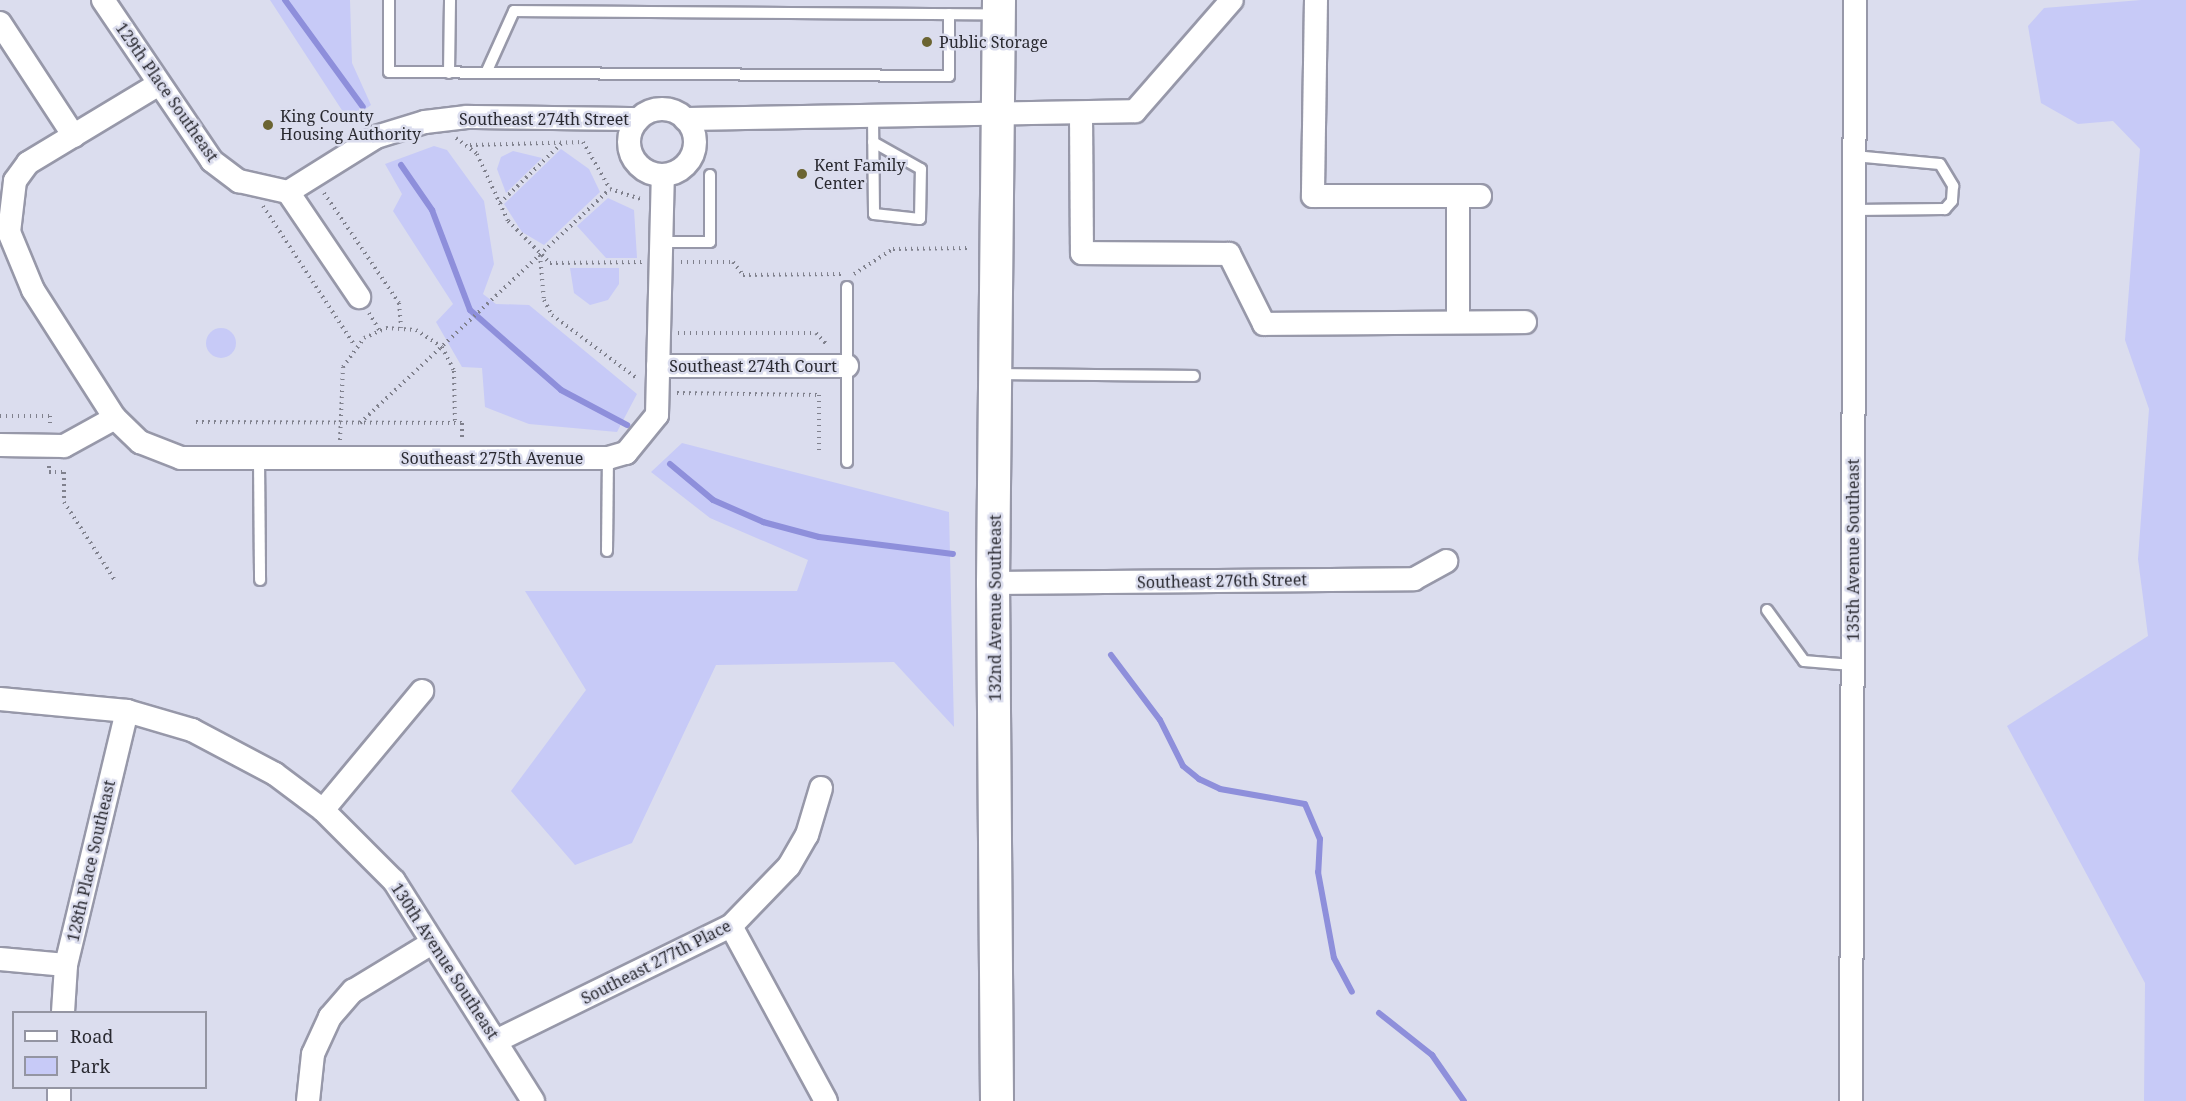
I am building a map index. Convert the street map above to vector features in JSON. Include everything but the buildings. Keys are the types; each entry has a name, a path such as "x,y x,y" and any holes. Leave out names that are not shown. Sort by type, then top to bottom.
{"main road":[{"name":"132nd Avenue Southeast","path":"997,1101 993,583 1001,116 999,7"}],"street":[{"name":"129th Place Southeast","path":"104,0 212,161 239,181 288,192"},
{"path":"1001,116 1135,111 1232,0"},
{"path":"1316,0 1313,196 1469,196 1458,321"},
{"name":"135th Avenue Southeast","path":"1849,2 1854,156 1851,1101"},
{"path":"0,23 74,136"},
{"path":"4,232 15,182 28,163 159,84"},
{"name":"Southeast 274th Street","path":"288,192 314,178 376,137 425,122 467,117 638,119 656,110 685,119 1001,116"},
{"path":"1081,114 1082,253 1229,254 1264,324 1525,322"},
{"name":"Southeast 274th Street","path":"638,119 629,150 641,169 663,176"},
{"path":"663,176 683,168 694,149 685,119"},
{"name":"Southeast 275th Avenue","path":"4,232 33,290 114,418 140,442 181,458 608,458 637,445 657,416 663,176"},
{"path":"288,192 359,297"},
{"name":"Southeast 274th Court","path":"658,366 847,366"},
{"path":"0,445 64,446 114,418"},
{"name":"Southeast 276th Street","path":"993,583 1414,579 1446,561"},
{"path":"323,810 422,691"},
{"name":"130th Avenue Southeast","path":"0,699 127,711 192,730 238,752 323,810 394,881 533,1101"},
{"name":"128th Place Southeast","path":"63,1011 66,965 127,711"},
{"name":"Southeast 277th Place","path":"496,1041 731,926 789,866 807,835 821,788"},
{"path":"731,926 826,1101"},
{"path":"308,1101 313,1054 330,1017 353,991 432,943"},
{"path":"0,959 66,965"}],"lane":[{"path":"389,0 389,72 949,76 949,14"},
{"path":"449,73 450,0"},
{"path":"486,73 514,11 949,14 999,7"},
{"path":"873,117 873,142 874,214 921,219 921,169 873,142"},
{"path":"1854,156 1940,164 1953,186 1952,201 1945,209 1854,210"},
{"path":"661,242 710,242 710,176"},
{"path":"847,287 847,462"},
{"path":"997,374 1194,376"},
{"path":"607,551 608,458"},
{"path":"259,459 260,580"},
{"path":"1767,609 1804,661 1852,665"}],"path":[{"path":"469,145 583,142 610,189 662,201"},
{"path":"500,203 562,143"},
{"path":"314,178 399,303 401,328"},
{"path":"360,423 610,189"},
{"path":"263,206 355,346"},
{"path":"341,459 340,380 355,346 376,332 401,328 428,336 442,347 454,371 455,423"},
{"path":"659,333 816,333 847,366"},
{"path":"0,416 50,416 49,472 64,472 64,502 116,582"},
{"path":"196,422 462,423 462,442"}],"green space":[{"path":"270,0 350,0 352,63 371,105 349,121"},
{"path":"2141,0 2186,0 2186,1101 2144,1101 2145,983 2007,726 2148,636 2138,559 2149,409 2125,340 2140,149 2113,121 2078,124 2041,103 2028,26 2044,8"},
{"path":"434,146 447,150 484,201 494,264 483,294 496,304 529,305 637,394 617,432 529,424 485,407 482,368 462,367 436,322 453,304 393,211 402,194 385,164"},
{"path":"561,149 589,169 600,192 544,245 522,232 504,204"},
{"path":"513,151 542,158 506,193 497,169 501,157"},
{"path":"608,198 634,210 637,258 606,258 577,226"},
{"path":"570,268 619,268 619,284 608,300 590,305 574,293"},
{"path":"221,328 232,332 236,343 232,354 221,358 210,354 206,343 210,332"},
{"path":"682,443 949,512 954,727 894,662 716,665 632,843 575,865 511,791 586,690 525,591 797,591 808,560 710,518 651,472"}],"waterway":[{"path":"285,0 363,107"},
{"path":"401,165 432,210 470,310 561,390 627,425"},
{"path":"670,464 713,500 763,522 819,537 953,554"},
{"path":"1111,655 1160,720 1183,766 1199,779 1220,789 1305,804 1320,839 1318,872 1334,958 1352,992"},
{"path":"1379,1013 1432,1055 1464,1101"}],"place":[{"name":"Public Storage","path":"927,42"},
{"name":"King County Housing Authority","path":"268,125"},
{"name":"Kent Family Center","path":"802,174"}]}
